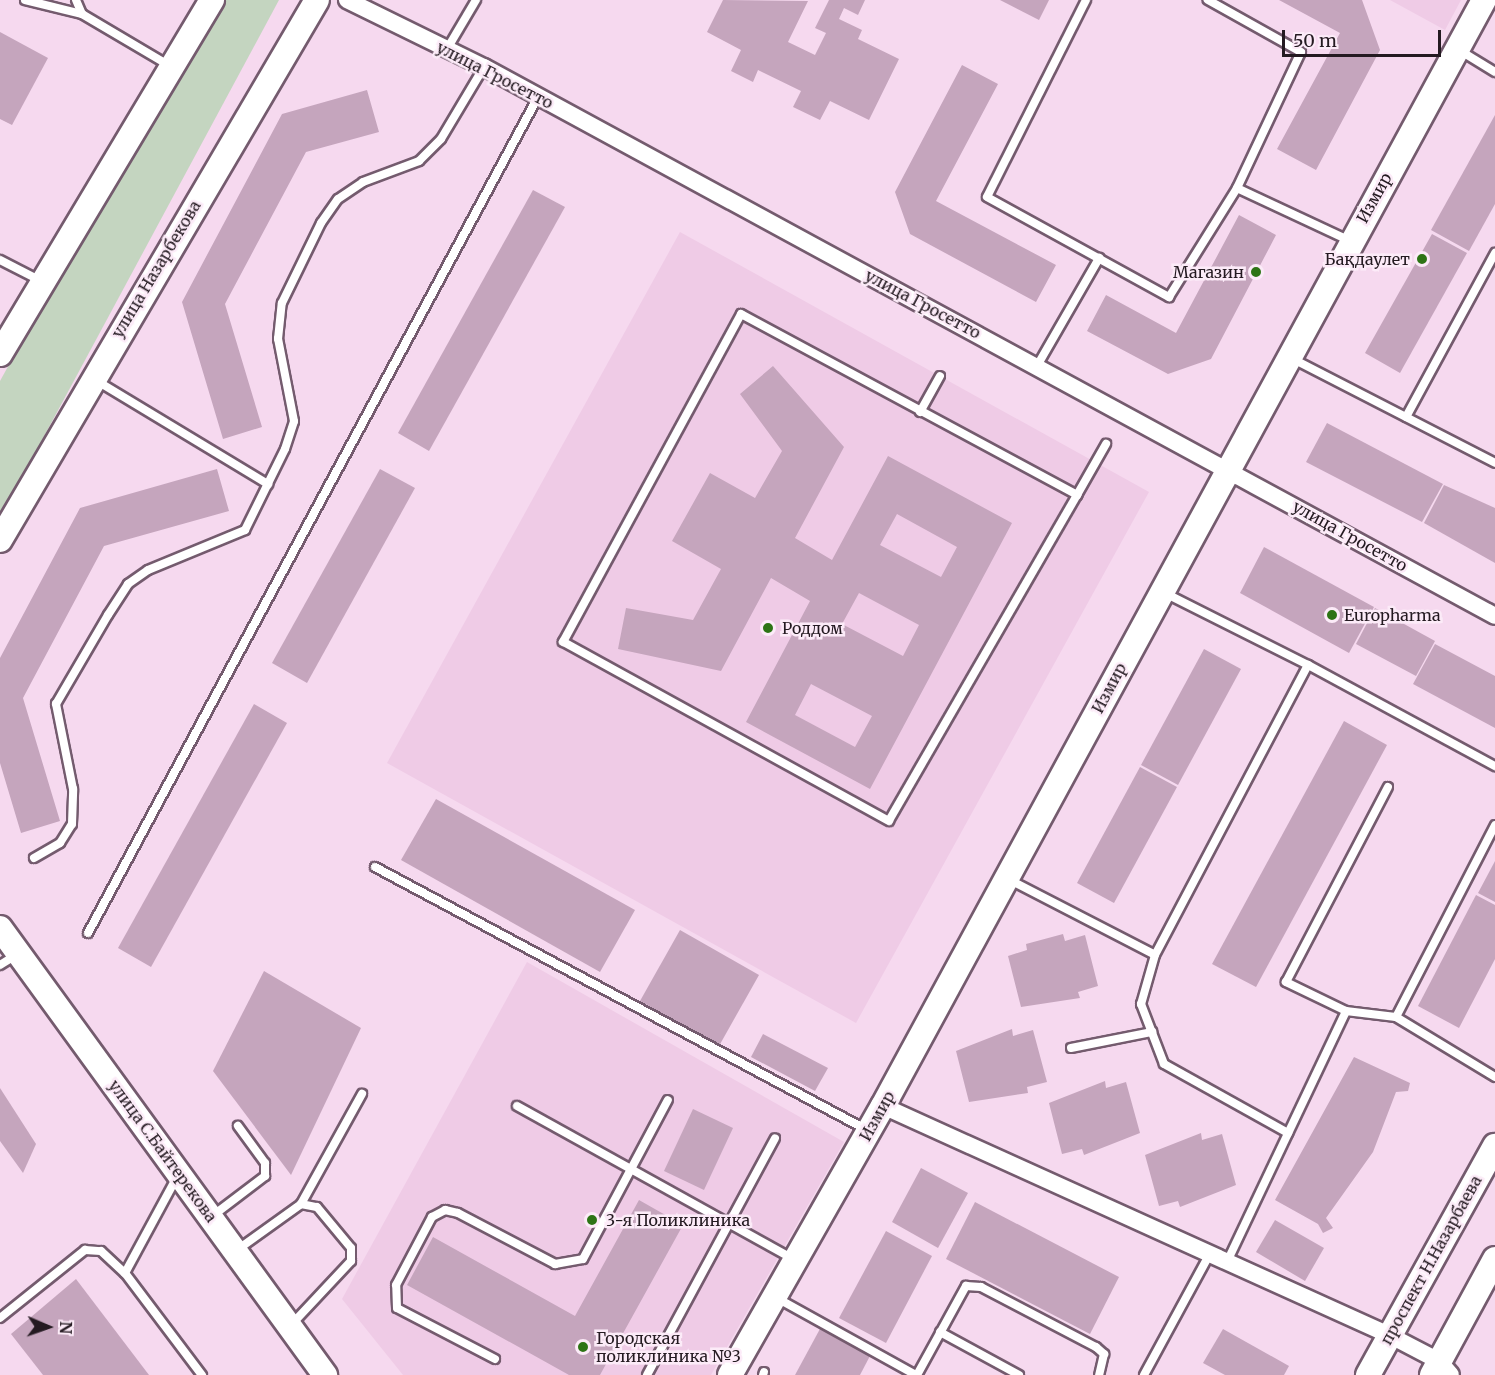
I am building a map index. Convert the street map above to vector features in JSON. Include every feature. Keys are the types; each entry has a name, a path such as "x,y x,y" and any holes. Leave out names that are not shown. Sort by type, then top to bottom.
{"street":[{"path":"0,354 41,281 175,70 212,0"},
{"name":"улица Назарбекова","path":"0,540 92,378 316,0"},
{"name":"улица Гросетто","path":"347,0 484,68 1495,616"},
{"name":"Измир","path":"730,1375 883,1106 1287,356 1484,0"},
{"name":"улица С.Байтерекова","path":"0,927 10,959 179,1174 325,1375"},
{"path":"883,1106 1208,1257 1389,1335 1441,1370 1495,1259"},
{"name":"проспект Н.Назарбаева","path":"1368,1375 1495,1146"}],"lane":[{"path":"25,0 82,14 175,70"},
{"path":"76,0 82,14"},
{"path":"447,50 476,0"},
{"path":"1086,0 987,196 1169,297 1237,188 1301,52 1208,0"},
{"path":"1456,48 1495,72"},
{"path":"34,858 60,843 72,824 73,789 56,704 108,615 128,584 148,570 245,530 268,484 294,421 278,339 293,272 338,199 363,182 419,161 441,139 484,68"},
{"path":"88,933 538,97"},
{"path":"1237,188 1350,241"},
{"path":"1406,417 1495,253"},
{"path":"1037,366 1099,258"},
{"path":"0,260 41,281"},
{"path":"1077,495 741,314 562,642 889,821 1077,495 1106,444"},
{"path":"1287,356 1495,463"},
{"path":"920,412 940,376"},
{"path":"92,378 268,484"},
{"path":"1161,591 1308,665 1495,766"},
{"path":"1288,1133 1164,1064 1141,1004 1155,956 1308,665"},
{"path":"1388,787 1286,982 1346,1011 1396,1017 1495,1077"},
{"path":"1396,1017 1495,825"},
{"path":"375,867 868,1131"},
{"path":"1006,878 1155,956"},
{"path":"1226,1264 1346,1011"},
{"path":"1071,1048 1152,1032"},
{"path":"235,1251 301,1204 362,1094"},
{"path":"495,1359 397,1308 396,1285 432,1217 445,1210 458,1213 555,1264 569,1265 583,1259 668,1100"},
{"path":"517,1106 795,1260"},
{"path":"210,1218 265,1176 266,1163 238,1126"},
{"path":"647,1375 775,1138"},
{"path":"125,1273 179,1174"},
{"path":"289,1326 351,1261 351,1248 317,1207 301,1204"},
{"path":"0,1317 86,1250 101,1251 125,1273 202,1375"},
{"path":"1144,1375 1208,1257"},
{"path":"775,1297 917,1375 966,1286 981,1287 1096,1347 1104,1354 1099,1375"},
{"path":"940,1332 1019,1375"}],"shaded area":[{"path":"1390,0 1461,0 1445,30"},
{"name":"Роддом","path":"680,232 1149,492 856,1023 387,763"},
{"name":"3-я Поликлиника","path":"527,962 844,1142 711,1375 403,1375 342,1299"}],"green space":[{"path":"211,0 279,0 0,518 0,381"}],"building":[{"path":"723,0 808,1 788,42 815,55 826,33 815,28 829,0 865,0 858,15 844,8 839,19 862,30 858,39 899,59 869,120 830,101 820,120 793,107 801,91 758,70 753,82 731,71 741,50 707,32"},
{"path":"1000,0 1049,0 1039,20"},
{"path":"1279,0 1362,0 1380,50 1316,170 1277,149 1340,33"},
{"path":"0,32 48,58 12,125 0,119"},
{"path":"962,65 998,84 936,201 1056,265 1036,302 910,234 895,192"},
{"path":"367,90 379,132 306,152 225,304 262,427 223,439 182,302 282,114"},
{"path":"1495,115 1495,204 1469,251 1431,230"},
{"path":"533,190 565,207 429,451 398,433"},
{"path":"1239,215 1276,235 1211,359 1168,374 1087,331 1106,295 1176,333"},
{"path":"1432,234 1467,253 1400,373 1365,353"},
{"path":"773,366 844,447 795,538 832,560 888,456 1012,523 870,789 746,722 810,601 771,578 721,671 618,649 626,608 693,620 721,569 672,541 710,473 755,498 782,451 740,394","holes":["897,514 957,547 941,577 880,545","859,593 919,625 903,656 842,624","811,684 872,716 855,747 795,715"]},
{"path":"1327,423 1443,484 1422,522 1306,462"},
{"path":"217,469 229,511 104,546 23,698 60,821 21,833 0,763 0,658 80,508"},
{"path":"380,469 415,488 307,683 272,663"},
{"path":"1444,485 1495,508 1495,563 1424,523"},
{"path":"1264,547 1374,607 1349,653 1240,593"},
{"path":"1375,608 1435,641 1416,676 1356,644"},
{"path":"1435,644 1495,676 1495,728 1413,684"},
{"path":"1204,649 1241,669 1178,785 1141,765"},
{"path":"254,704 287,723 151,967 118,948"},
{"path":"1344,721 1387,745 1256,987 1212,964"},
{"path":"1140,767 1177,787 1114,903 1077,883"},
{"path":"436,799 635,910 600,972 401,860"},
{"path":"1495,861 1495,902 1478,893"},
{"path":"1476,895 1495,905 1495,959 1459,1028 1418,1006"},
{"path":"680,930 759,975 719,1046 640,1001"},
{"path":"1063,934 1065,941 1085,935 1098,986 1078,992 1080,998 1021,1007 1008,956 1027,950 1026,944"},
{"path":"264,971 361,1028 291,1175 213,1071"},
{"path":"1012,1029 1013,1036 1033,1030 1047,1082 1027,1087 1028,1093 969,1102 956,1051"},
{"path":"763,1034 828,1068 815,1091 751,1057"},
{"path":"1354,1057 1410,1083 1408,1091 1396,1092 1373,1152 1326,1218 1333,1228 1323,1233 1318,1224 1275,1200"},
{"path":"1105,1081 1106,1088 1126,1082 1140,1133 1084,1155 1082,1149 1062,1154 1049,1103"},
{"path":"0,1088 36,1144 23,1173 0,1141"},
{"path":"693,1109 733,1128 704,1190 664,1171"},
{"path":"1201,1133 1202,1140 1222,1134 1236,1185 1180,1207 1178,1201 1159,1206 1145,1155"},
{"path":"921,1168 968,1193 938,1248 892,1222"},
{"path":"639,1200 683,1225 600,1375 569,1375 407,1285 433,1237 575,1316"},
{"path":"975,1202 1119,1277 1090,1334 946,1259"},
{"path":"1275,1220 1324,1248 1305,1281 1256,1252"},
{"path":"886,1231 932,1256 886,1343 839,1318"},
{"path":"76,1279 149,1375 43,1375 11,1334"},
{"path":"821,1327 871,1354 860,1375 795,1375"},
{"path":"1223,1329 1289,1366 1284,1375 1225,1375 1203,1363"}],"place":[{"name":"Бақдаулет","path":"1422,259"},
{"name":"Магазин","path":"1256,272"},
{"name":"Europharma","path":"1332,615"},
{"name":"Роддом","path":"768,628"},
{"name":"3-я Поликлиника","path":"592,1220"},
{"name":"Городская поликлиника №3","path":"583,1347"}]}
